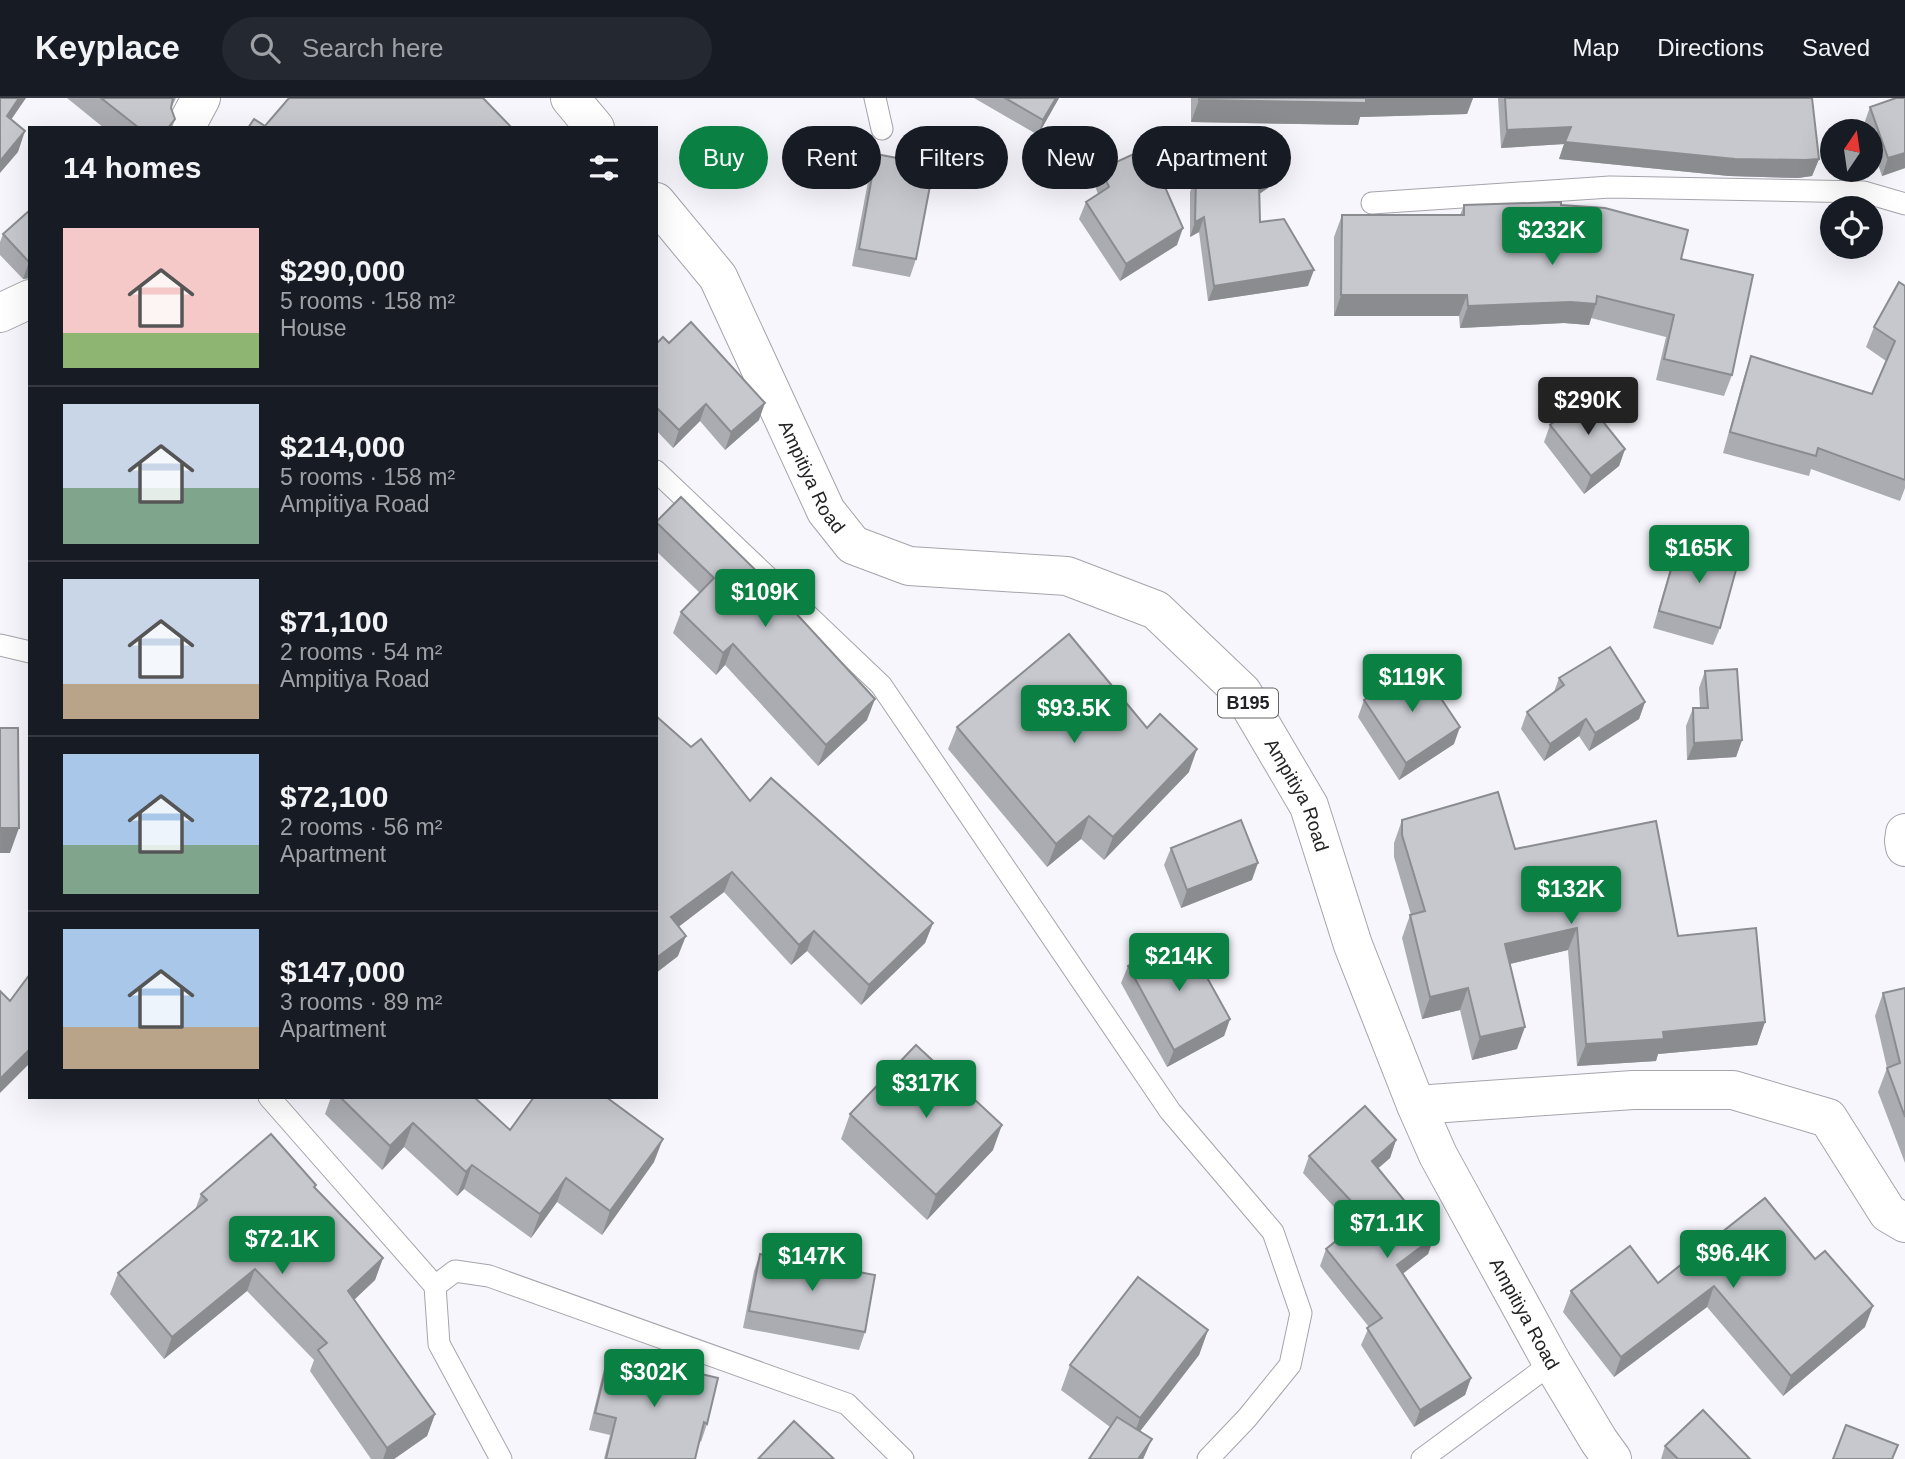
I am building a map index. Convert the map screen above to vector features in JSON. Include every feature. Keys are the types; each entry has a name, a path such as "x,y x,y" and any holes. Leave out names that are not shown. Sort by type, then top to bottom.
{"main road":[{"path":"186,126 201,98"},
{"path":"570,98 592,126"},
{"name":"Ampitiya Road","path":"658,204 718,277 825,511 853,545 909,566 1067,576 1156,610 1242,692 1309,806 1353,945 1438,1155 1552,1363 1612,1459"},
{"path":"0,313 28,300"},
{"path":"1905,833 1905,847"},
{"path":"1416,1105 1633,1090 1733,1090 1828,1118 1888,1213 1905,1223"}],"lane":[{"path":"875,98 882,129"},
{"path":"1372,203 1610,187 1864,192 1905,204"},
{"path":"658,473 881,685 1170,1111 1273,1232 1301,1313 1290,1365 1247,1418 1208,1459"},
{"path":"0,645 28,652"},
{"path":"271,1099 435,1286 439,1344 501,1459"},
{"path":"435,1286 455,1271 489,1276 847,1404 904,1459"},
{"path":"1422,1459 1552,1363"}],"building":[{"path":"0,98 19,98 7,116 25,131 0,161"},
{"path":"101,98 173,98 171,108 175,119 170,126 136,126"},
{"path":"289,98 483,98 510,126 265,126"},
{"path":"1005,98 1056,98 1043,120"},
{"path":"1366,98 1366,103 1199,100"},
{"path":"1505,98 1812,98 1819,159 1735,159 1565,142 1571,127 1507,130"},
{"path":"1896,98 1905,98 1905,153 1888,158 1883,144 1883,119 1874,119 1870,107"},
{"path":"254,119 265,126 249,126"},
{"path":"881,155 895,158 895,189 929,189 916,259 859,249 870,189 881,189"},
{"path":"1132,155 1132,189 1166,189 1183,228 1126,264 1086,202 1106,189 1118,189 1118,161"},
{"path":"1196,189 1259,189 1260,222 1284,219 1314,270 1214,286 1204,217 1195,222"},
{"path":"1561,202 1561,205 1605,208 1688,230 1681,259 1753,275 1732,375 1664,359 1674,315 1597,296 1596,304 1571,302 1468,306 1467,295 1341,295 1342,215 1464,215 1464,205"},
{"path":"28,212 28,261 3,234"},
{"path":"1899,282 1905,286 1905,480 1818,448 1816,456 1730,432 1751,356 1872,394 1895,341 1874,327"},
{"path":"691,322 765,403 731,432 706,404 679,430 658,409 658,342 663,337 669,343"},
{"path":"1584,398 1625,449 1591,476 1550,425"},
{"path":"681,497 781,595 875,699 826,745 733,644 723,653 681,612 714,578 658,524 658,520"},
{"path":"1679,542 1739,559 1720,628 1659,611"},
{"path":"1069,634 1147,728 1160,714 1197,749 1113,837 1089,816 1056,844 957,727"},
{"path":"1610,647 1645,702 1595,733 1586,719 1550,744 1527,712 1564,685 1559,678"},
{"path":"1418,664 1460,727 1406,763 1364,700"},
{"path":"1737,669 1742,740 1694,743 1693,708 1708,708 1705,671"},
{"path":"658,718 691,747 701,739 750,801 771,778 933,923 869,985 814,931 799,945 732,872 671,917 686,936 658,957"},
{"path":"0,728 18,728 19,828 0,828"},
{"path":"1498,792 1515,849 1656,821 1678,936 1756,928 1765,1022 1663,1032 1664,1039 1586,1044 1577,928 1505,944 1525,1027 1480,1037 1468,988 1430,997 1410,915 1425,911 1402,835 1402,820"},
{"path":"1241,820 1258,863 1187,890 1171,848"},
{"path":"1184,936 1230,1019 1174,1050 1128,966"},
{"path":"28,977 28,1051 0,1079 0,991 10,1001"},
{"path":"1905,988 1905,1117 1887,1068 1900,1063 1883,993"},
{"path":"916,1045 1002,1125 936,1195 850,1114"},
{"path":"342,1099 476,1099 510,1130 533,1099 609,1099 663,1139 610,1211 566,1178 540,1214 472,1165 466,1172 413,1123 390,1146"},
{"path":"1365,1106 1396,1140 1372,1161 1434,1237 1397,1265 1471,1378 1420,1410 1367,1328 1382,1318 1326,1249 1366,1217 1309,1156"},
{"path":"271,1134 316,1185 314,1187 383,1258 348,1291 435,1414 387,1448 318,1350 327,1343 255,1269 172,1337 118,1273 207,1200 201,1194"},
{"path":"1765,1198 1815,1259 1825,1251 1873,1306 1791,1376 1714,1286 1621,1357 1571,1291 1630,1246 1658,1283"},
{"path":"760,1254 875,1275 865,1332 749,1311"},
{"path":"1138,1277 1208,1330 1140,1418 1070,1365"},
{"path":"610,1352 718,1378 695,1459 606,1459 616,1418 595,1413"},
{"path":"1703,1410 1750,1459 1678,1459 1665,1446"},
{"path":"1117,1417 1152,1439 1138,1459 1089,1459"},
{"path":"794,1421 834,1459 758,1459"},
{"path":"1846,1425 1898,1445 1892,1459 1833,1459"}]}
